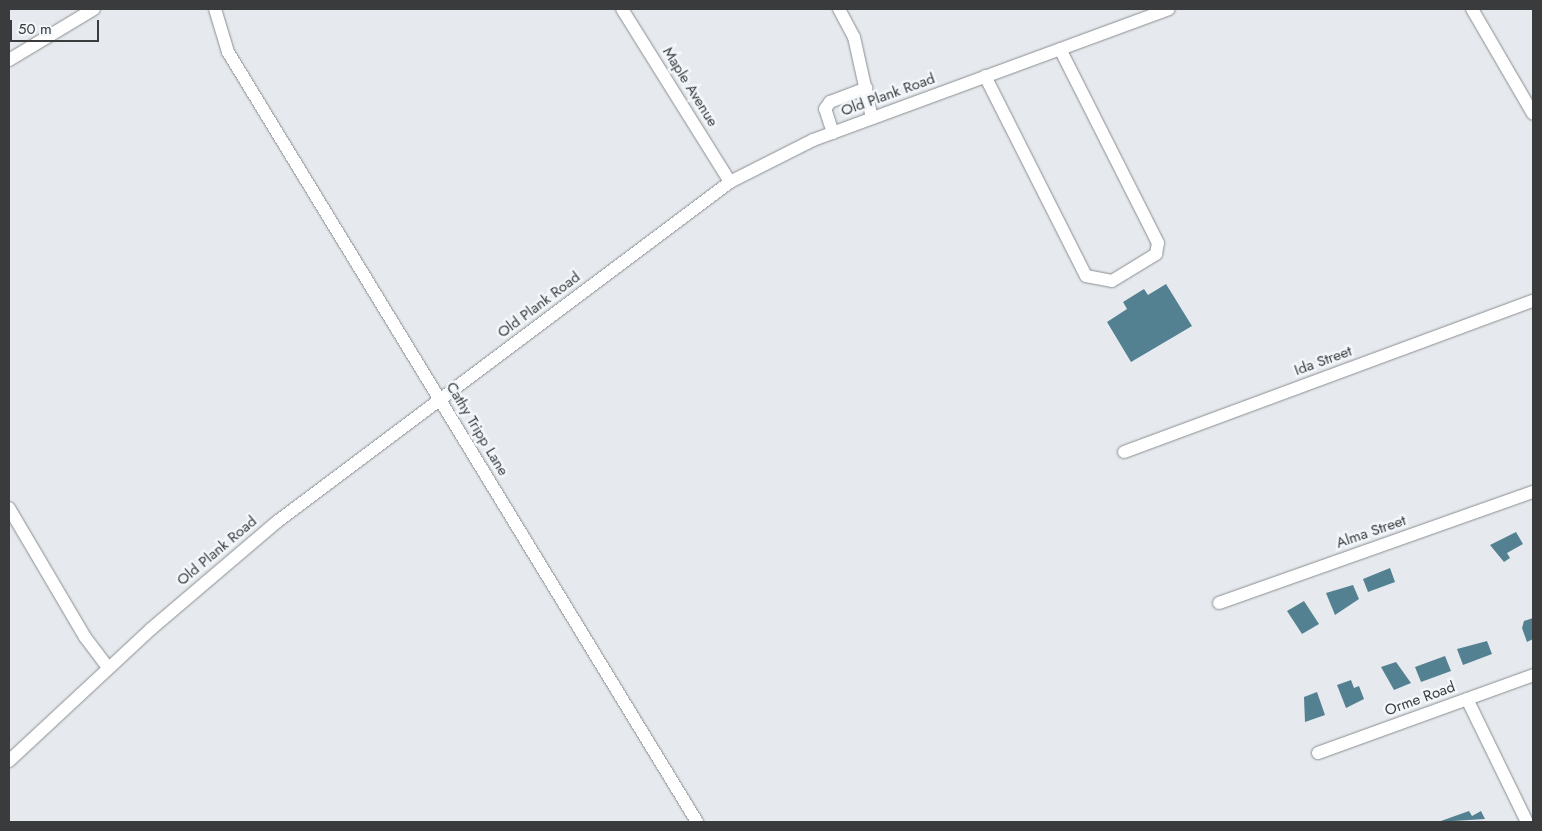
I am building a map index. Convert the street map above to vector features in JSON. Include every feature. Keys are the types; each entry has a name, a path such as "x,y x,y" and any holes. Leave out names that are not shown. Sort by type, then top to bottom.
{"street":[{"path":"9,60 94,9"},
{"name":"Cathy Tripp Lane","path":"215,9 228,52 698,822"},
{"name":"Maple Avenue","path":"622,9 730,182"},
{"path":"839,9 854,38 872,118"},
{"name":"Old Plank Road","path":"9,761 108,667 278,522 730,182 833,132 1169,9"},
{"path":"1472,9 1533,114"},
{"path":"985,76 1086,276 1112,281 1156,254 1158,243 1060,49"},
{"path":"833,132 826,110 830,102 866,88"},
{"name":"Ida Street","path":"1124,452 1533,301"},
{"name":"Alma Street","path":"1219,603 1533,492"},
{"path":"9,508 85,637 108,667"},
{"name":"Orme Road","path":"1318,753 1533,675"},
{"path":"1467,699 1527,822"}],"building":[{"path":"1166,284 1192,326 1131,362 1107,322 1127,309 1123,302 1144,289 1148,295"},
{"path":"1516,532 1523,544 1507,553 1510,558 1504,562 1490,545"},
{"path":"1390,568 1395,582 1368,592 1363,579"},
{"path":"1353,585 1359,599 1335,615 1326,593"},
{"path":"1304,601 1319,624 1302,634 1287,611"},
{"path":"1533,618 1533,639 1527,642 1522,628 1524,621"},
{"path":"1487,641 1492,654 1463,665 1457,649"},
{"path":"1445,656 1451,671 1421,682 1415,667"},
{"path":"1396,662 1411,683 1394,690 1381,667"},
{"path":"1351,680 1354,688 1359,686 1364,699 1346,708 1337,685"},
{"path":"1317,692 1325,715 1305,722 1304,697"},
{"path":"1469,811 1472,816 1481,811 1485,819 1438,822"}]}
